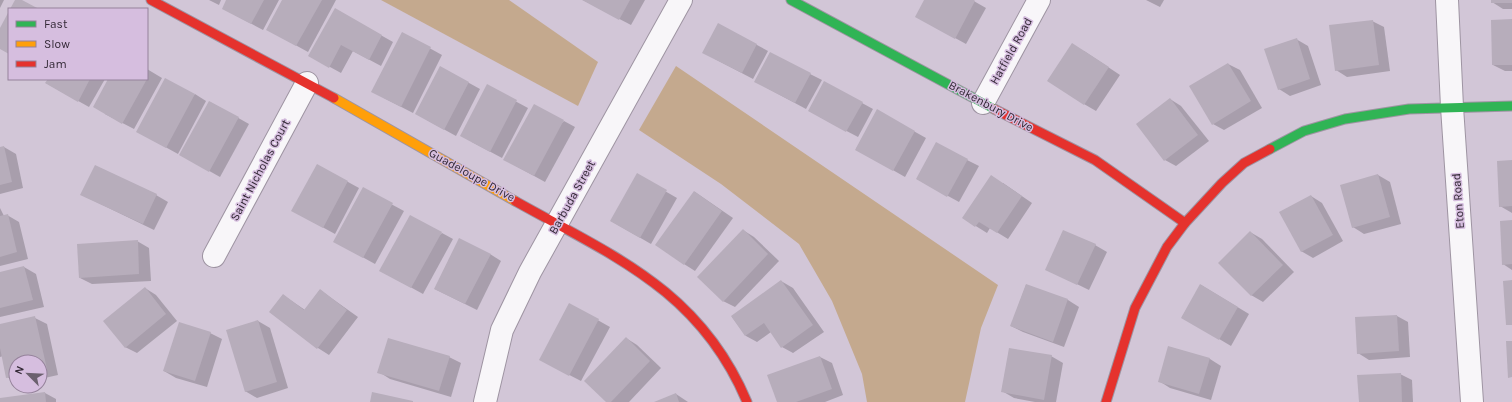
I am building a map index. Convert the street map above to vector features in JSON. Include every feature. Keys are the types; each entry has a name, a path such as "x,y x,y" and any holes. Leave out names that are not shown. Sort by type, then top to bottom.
{"street":[{"name":"Guadeloupe Drive","path":"151,0 307,83 558,223 639,271 681,304 707,334 733,372 747,402"},
{"name":"Barbuda Street","path":"485,402 502,330 530,272 681,0"},
{"name":"Brakenbury Drive","path":"791,0 1095,160 1185,223"},
{"name":"Hatfield Road","path":"983,102 1039,0"},
{"name":"Eton Road","path":"1447,0 1452,107 1472,402"},
{"name":"Saint Nicholas Court","path":"214,256 307,83"},
{"path":"1106,402 1135,308 1167,247 1185,223 1222,182 1244,163 1304,131 1344,119 1402,110 1512,106"}],"shaded area":[{"path":"381,0 509,0 598,62 578,106"},
{"path":"676,66 998,285 981,328 965,402 867,402 862,374 832,301 799,244 721,184 639,130"}],"building":[{"path":"15,0 22,0 37,8 11,8"},
{"path":"226,0 264,0 251,24 222,9"},
{"path":"282,0 322,0 296,46 266,30"},
{"path":"582,0 630,0 619,20"},
{"path":"924,0 975,1 955,39 915,17"},
{"path":"1491,0 1512,0 1512,3 1491,3"},
{"path":"335,8 382,35 369,60 341,45 329,68 308,56"},
{"path":"8,13 8,53 0,49 0,28"},
{"path":"1512,19 1512,65 1492,65 1491,20"},
{"path":"1373,20 1379,65 1335,71 1329,25"},
{"path":"718,23 757,44 742,73 702,53"},
{"path":"402,32 431,47 401,107 371,92"},
{"path":"1297,38 1310,79 1278,90 1264,49"},
{"path":"1072,43 1109,67 1084,105 1047,81"},
{"path":"770,52 811,73 795,103 754,82"},
{"path":"1228,63 1251,101 1212,125 1189,86"},
{"path":"440,66 469,82 444,130 415,114"},
{"path":"165,78 195,94 166,148 136,132"},
{"path":"47,80 89,80 78,102 45,83"},
{"path":"107,80 146,80 122,124 93,107"},
{"path":"824,81 863,102 846,132 808,111"},
{"path":"487,84 517,100 490,152 460,136"},
{"path":"1170,98 1198,135 1164,161 1136,124"},
{"path":"209,101 239,117 209,172 179,155"},
{"path":"534,104 564,120 534,176 503,160"},
{"path":"877,109 915,131 893,171 855,150"},
{"path":"936,142 968,159 947,197 916,179"},
{"path":"4,146 12,182 0,185 0,147"},
{"path":"1512,160 1512,206 1499,207 1497,161"},
{"path":"317,164 348,181 323,228 291,211"},
{"path":"95,165 157,194 143,224 80,195"},
{"path":"637,173 667,190 640,238 610,221"},
{"path":"1378,174 1390,217 1352,228 1340,185"},
{"path":"991,175 1022,196 997,233 979,222 975,227 962,218"},
{"path":"363,187 393,203 363,258 333,242"},
{"path":"694,191 722,211 684,265 655,245"},
{"path":"1311,195 1333,235 1301,252 1279,212"},
{"path":"8,214 17,252 0,257 0,216"},
{"path":"410,215 442,232 411,288 379,271"},
{"path":"1512,220 1512,264 1502,265 1500,221"},
{"path":"743,229 768,254 723,302 697,277"},
{"path":"1063,230 1096,244 1077,285 1045,270"},
{"path":"1250,231 1283,265 1251,296 1218,263"},
{"path":"459,238 491,254 465,304 434,289"},
{"path":"138,240 139,274 79,278 77,244"},
{"path":"24,266 33,300 0,308 0,272"},
{"path":"781,280 813,325 781,348 764,323 745,336 731,316"},
{"path":"1512,280 1512,325 1506,325 1503,281"},
{"path":"1026,284 1068,299 1053,342 1010,326"},
{"path":"1200,284 1238,307 1219,340 1181,318"},
{"path":"145,287 166,314 125,348 103,321"},
{"path":"320,289 347,310 317,349 269,312 283,294 304,310"},
{"path":"569,303 599,319 569,376 539,360"},
{"path":"1397,315 1399,351 1357,354 1355,317"},
{"path":"35,316 44,354 8,354 8,378 6,378 0,348 0,324"},
{"path":"258,320 277,382 245,392 226,330"},
{"path":"179,322 211,332 195,381 163,371"},
{"path":"626,337 650,361 611,402 606,402 584,381"},
{"path":"388,338 450,356 439,391 377,373"},
{"path":"1506,341 1512,341 1512,377 1508,378"},
{"path":"1168,346 1210,358 1199,394 1158,382"},
{"path":"1009,348 1052,355 1044,400 1001,392"},
{"path":"820,356 832,389 796,402 777,402 767,375"},
{"path":"1401,373 1402,402 1359,402 1357,375"},
{"path":"372,392 413,401 413,402 370,402"},
{"path":"676,393 679,402 654,402"},
{"path":"30,394 45,394 46,402 0,402 0,398"}],"traffic: fast":[{"path":"791,0 994,109"},
{"path":"1270,149 1304,131 1345,119 1409,109 1512,106"}],"traffic: slow":[{"path":"334,98 515,201"}],"traffic: jam":[{"path":"151,0 334,98"},
{"path":"994,109 1095,160 1185,223"},
{"path":"1106,402 1135,308 1167,247 1185,223 1222,183 1244,163 1270,149"},
{"path":"515,201 619,259 650,280 679,304 705,331 728,363 747,402"}]}
